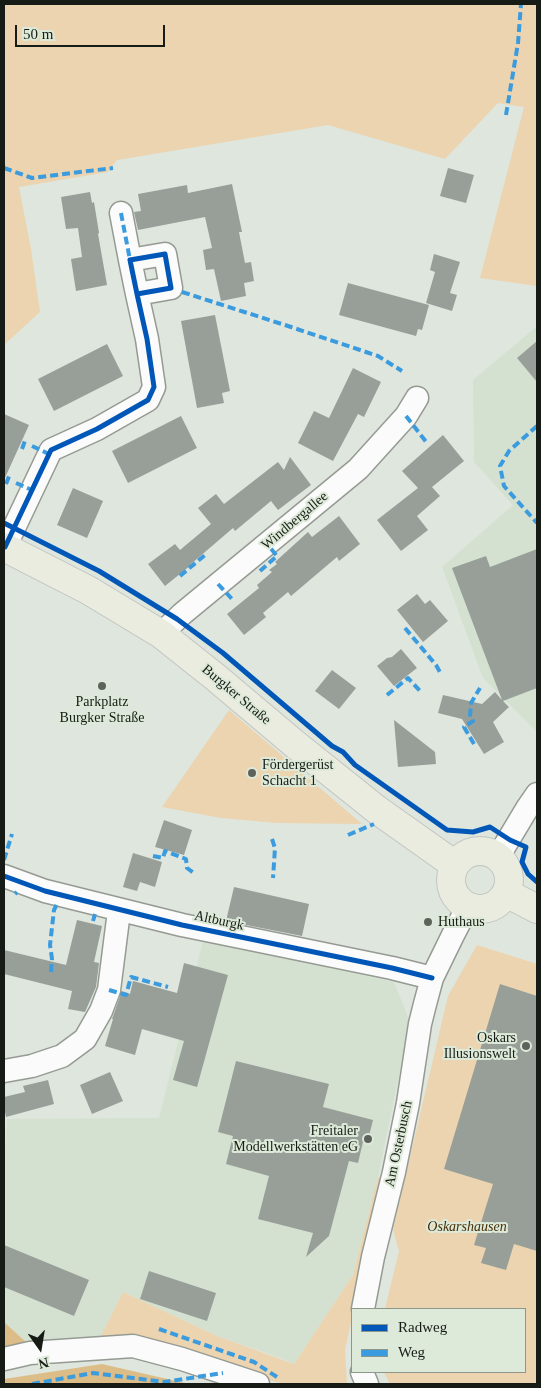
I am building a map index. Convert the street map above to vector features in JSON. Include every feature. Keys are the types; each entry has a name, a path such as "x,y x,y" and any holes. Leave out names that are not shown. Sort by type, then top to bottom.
{"main road":[{"name":"Burgker Straße","path":"4,547 88,590 161,634 369,804 454,865"},
{"path":"470,852 490,852 498,857 505,865 508,874 506,893 501,900 486,908 476,909 460,901 454,893 451,884 451,874 454,865 461,857 470,852"},
{"path":"506,893 537,909"}],"street":[{"path":"4,547 51,450 97,429 148,400 154,387 121,213"},
{"path":"130,260 165,254 171,288 137,294"},
{"name":"Windbergallee","path":"161,634 182,614 358,469 406,416 417,398"},
{"path":"498,857 537,794"},
{"name":"Altburgk","path":"4,876 45,891 182,925 432,978"},
{"name":"Am Osterbusch","path":"363,1308 373,1256 394,1172 408,1102 420,1024 432,978 468,906"},
{"path":"4,1071 32,1066 62,1056 85,1039 101,1011 109,990 118,919 121,910"},
{"path":"4,1359 30,1353 133,1346 182,1359 258,1384"}],"shaded area":[{"path":"537,326 537,732 483,678 442,567 513,505 474,462 473,380"},
{"path":"203,941 394,982 410,1022 378,1177 353,1275 294,1364 217,1336 123,1292 100,1338 27,1343 4,1322 4,1167 7,1119 159,1118"},
{"path":"4,1322 27,1343 4,1347"},
{"path":"102,1364 189,1384 4,1384 4,1379"}],"green space":[{"path":"4,4 537,4 537,286 480,278 524,107 498,103 445,159 328,125 117,160 108,172 19,187 31,249 40,312 4,345"},
{"path":"229,710 362,824 277,823 221,818 162,807"},
{"name":"Oskarshausen","path":"477,945 537,964 537,1384 390,1384 384,1373 526,1373 526,1308 385,1308 399,1251 393,1229 448,996"},
{"path":"378,1177 383,1178 351,1308 351,1322 345,1350 347,1384 283,1384 200,1359 100,1338 123,1292 217,1336 294,1364 353,1275"}],"building":[{"path":"448,168 474,175 466,203 440,196"},
{"path":"232,184 242,232 239,232 245,263 251,262 254,281 244,283 246,296 221,301 214,269 206,270 203,250 212,248 205,217 138,230 134,212 141,211 138,194 187,185 188,193"},
{"path":"90,192 92,203 94,202 107,285 76,291 71,259 82,257 78,228 66,229 61,197"},
{"path":"434,254 460,262 450,293 457,295 452,311 426,303 435,272 430,270"},
{"path":"348,283 429,305 422,330 418,329 416,336 339,315"},
{"path":"215,315 230,391 222,393 224,403 197,408 181,321"},
{"path":"537,341 537,382 517,358"},
{"path":"107,344 123,376 54,411 38,379"},
{"path":"353,368 381,382 364,417 358,414 333,461 298,443 314,411 329,418"},
{"path":"4,414 29,425 4,480"},
{"path":"181,416 197,448 128,483 112,451"},
{"path":"443,435 464,461 432,487 440,496 417,516 428,530 401,551 377,520 418,488 402,471"},
{"path":"290,457 311,485 278,510 271,501 235,531 233,528 165,586 148,564 175,544 180,550 211,524 198,508 216,494 224,504 278,462 284,470"},
{"path":"73,488 103,501 87,538 57,525"},
{"path":"339,516 360,544 339,561 337,557 291,596 288,592 263,613 266,617 244,635 227,614 259,588 257,585 272,572 269,570 277,564 275,562 308,532 312,537"},
{"path":"537,549 537,688 503,701 509,707 493,722 504,742 484,754 462,719 438,713 443,695 482,704 495,692 502,700 452,568 486,556 490,567"},
{"path":"417,594 425,604 430,600 448,621 423,642 397,610"},
{"path":"401,649 417,668 394,686 377,666"},
{"path":"332,670 356,688 339,709 315,691"},
{"path":"394,720 435,752 436,764 398,767"},
{"path":"164,820 192,830 184,855 155,847"},
{"path":"133,853 162,862 155,887 140,882 137,891 123,887"},
{"path":"234,887 309,904 302,936 226,921"},
{"path":"77,920 102,926 94,962 99,963 96,987 85,1012 68,1009 72,991 4,974 4,950 66,965"},
{"path":"184,963 228,975 197,1087 173,1080 184,1041 142,1029 135,1055 105,1046 122,991 130,994 133,981 177,993"},
{"path":"500,984 537,996 537,1251 514,1244 506,1270 481,1263 486,1248 474,1245 493,1184 444,1169"},
{"path":"236,1061 329,1084 323,1107 373,1120 367,1144 363,1142 358,1163 349,1161 329,1236 306,1257 313,1233 258,1219 269,1176 226,1164 233,1136 218,1132"},
{"path":"110,1072 123,1101 92,1114 80,1085"},
{"path":"48,1080 54,1104 6,1117 4,1097 25,1092 23,1086"},
{"path":"4,1245 89,1280 74,1316 4,1287"},
{"path":"149,1271 216,1293 207,1321 140,1299"}],"marked path":[{"path":"506,115 518,43 521,4"},
{"path":"4,168 32,178 113,168"},
{"path":"121,213 130,260"},
{"path":"182,292 378,356 402,371"},
{"path":"406,416 427,443"},
{"path":"537,426 509,451 500,466 504,486 537,523"},
{"path":"22,449 26,438"},
{"path":"32,446 49,454"},
{"path":"6,484 10,474"},
{"path":"16,483 32,490"},
{"path":"260,571 277,556 267,544"},
{"path":"180,576 205,555"},
{"path":"218,584 233,600"},
{"path":"405,628 436,665 441,674"},
{"path":"387,695 408,678 420,691"},
{"path":"474,744 464,727 473,721 470,717 471,703 480,688"},
{"path":"348,835 374,824"},
{"path":"4,860 12,834"},
{"path":"272,839 275,848 273,878"},
{"path":"153,856 163,858 165,851 186,859 187,868 195,874"},
{"path":"51,972 50,945 54,910 57,904"},
{"path":"93,921 95,914"},
{"path":"109,990 126,995 131,977 168,987"},
{"path":"159,1329 254,1362 277,1377"},
{"path":"32,1384 93,1373 164,1382 223,1373"}],"cycle path":[{"path":"5,547 51,450 97,429 148,400 154,387 147,339 137,294 130,260 165,254 171,288 137,294"},
{"path":"4,523 99,571 177,619 223,653 332,746 343,752 355,765 447,830 473,832 490,827 510,840 526,847 522,862 528,874 537,882"},
{"path":"4,876 45,891 182,925 432,978"}],"place":[{"name":"Parkplatz Burgker Straße","path":"102,686"},
{"name":"Fördergerüst Schacht 1","path":"252,773"},
{"name":"Huthaus","path":"428,922"},
{"name":"Oskars Illusionswelt","path":"526,1046"},
{"name":"Freitaler Modellwerkstätten eG","path":"368,1139"}]}
